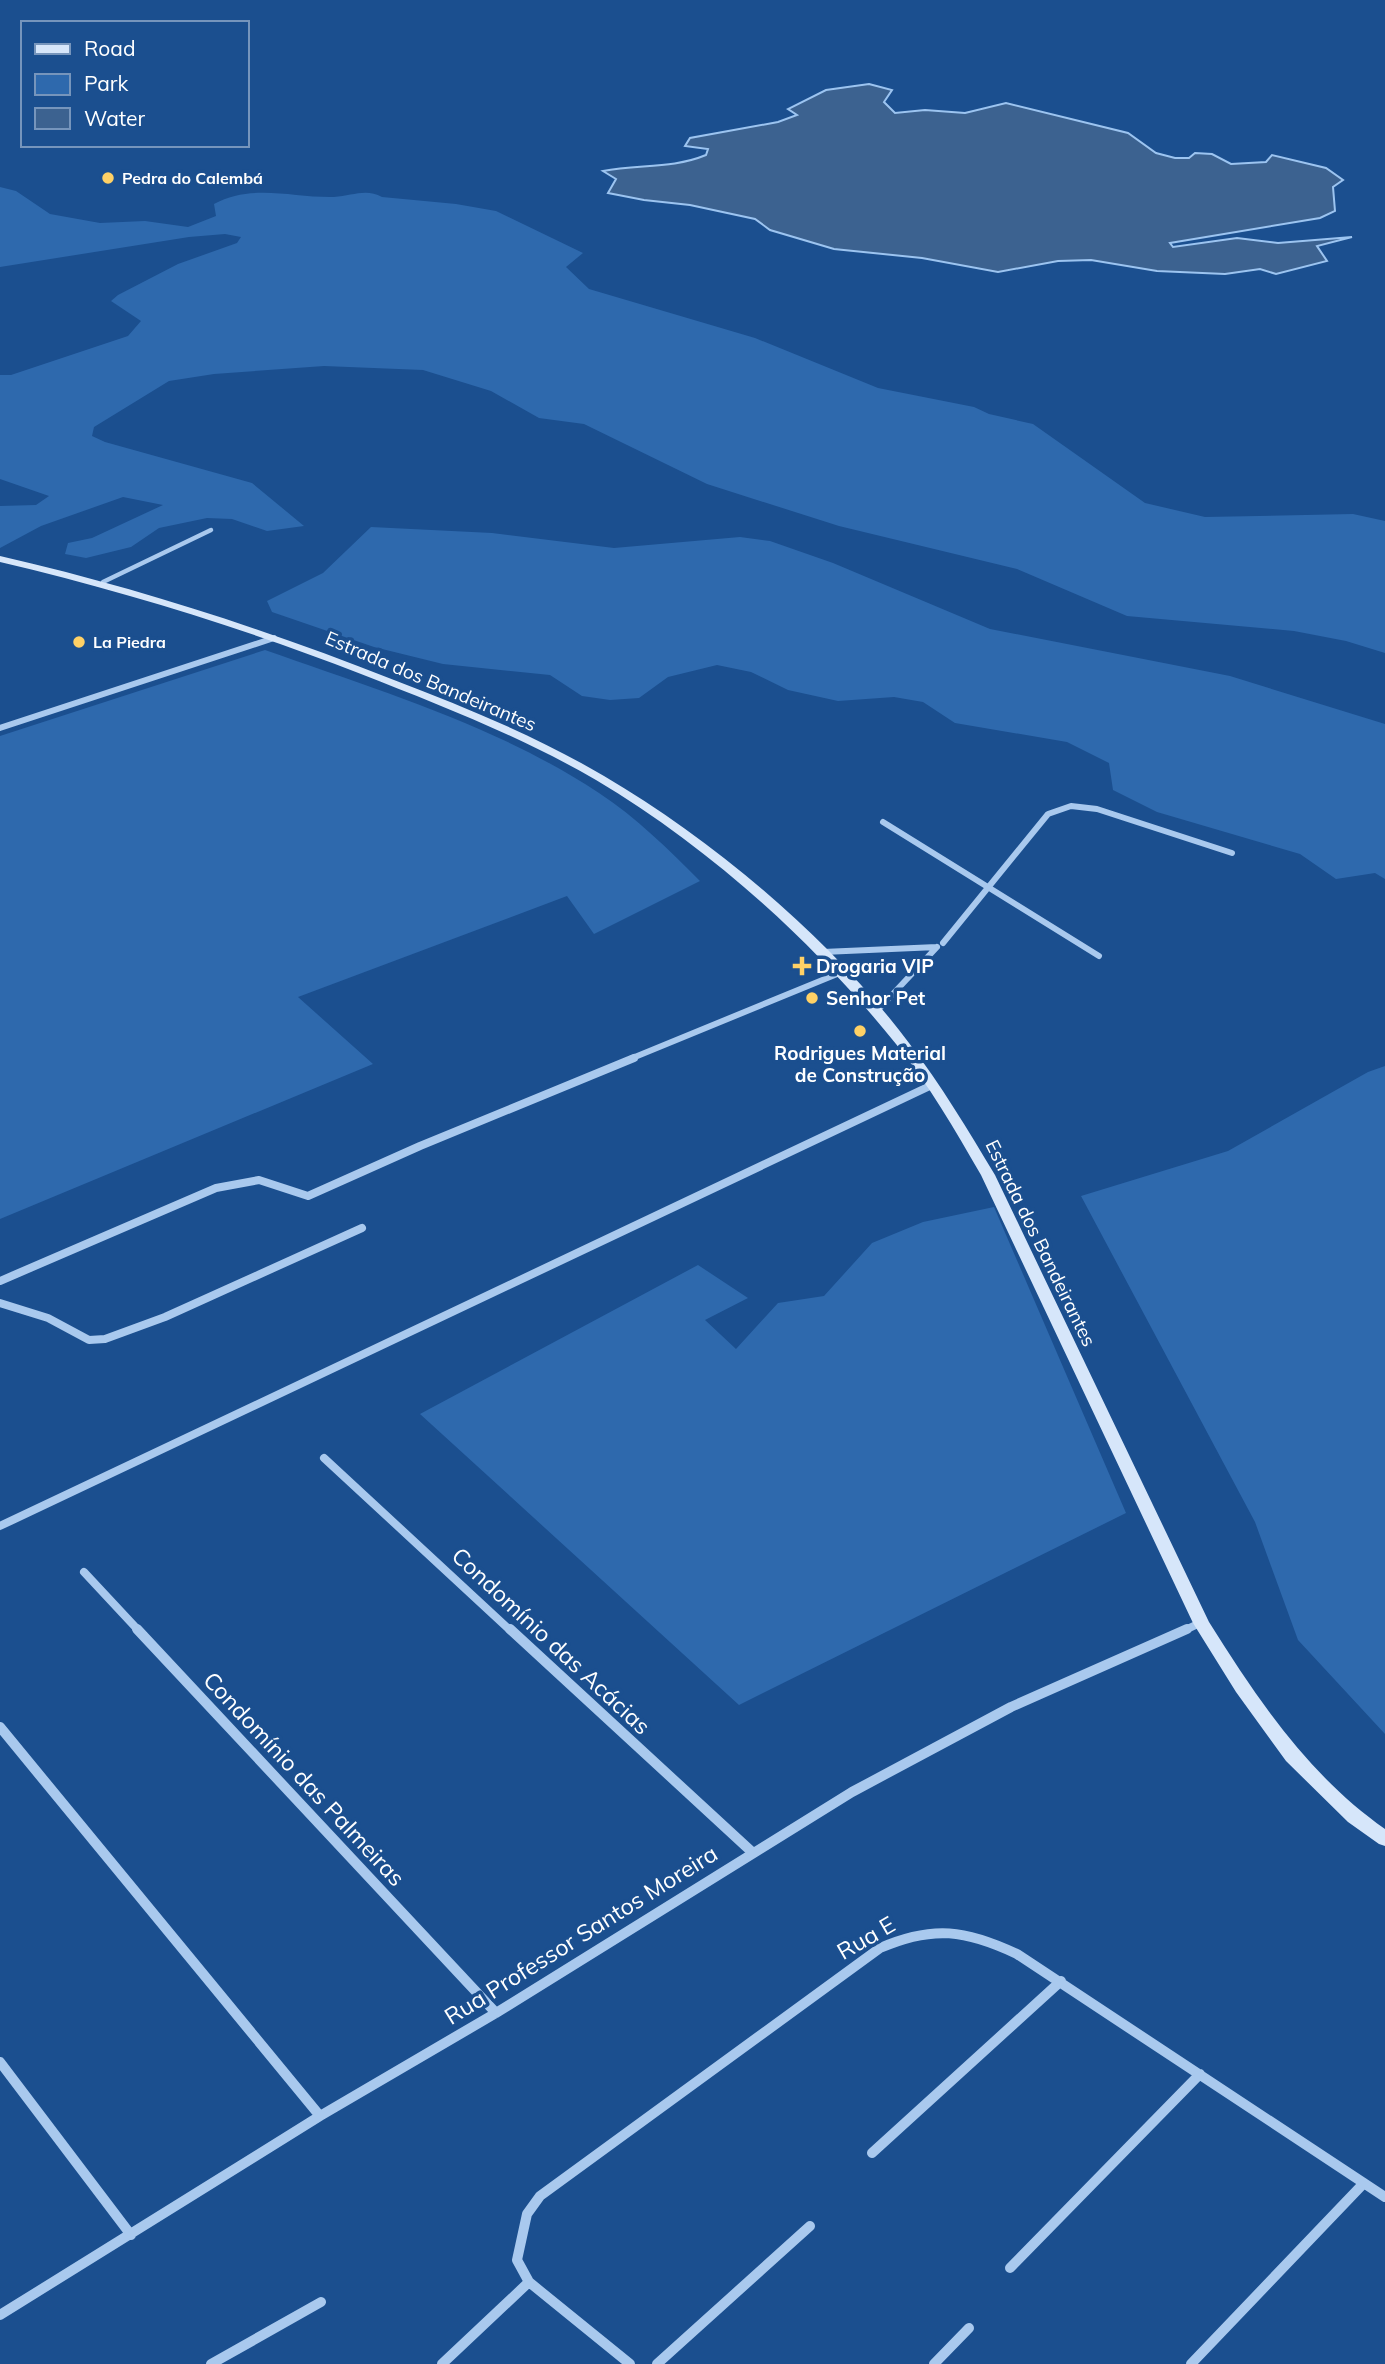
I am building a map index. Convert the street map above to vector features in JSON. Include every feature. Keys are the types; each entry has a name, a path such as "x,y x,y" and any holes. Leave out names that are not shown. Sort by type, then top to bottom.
{"main road":[{"name":"Estrada dos Bandeirantes","path":"0,559 103,582 274,638 473,715 606,781 733,871 823,952 876,1013 932,1085 970,1141 1005,1207 1021,1246 1201,1623 1242,1688 1292,1756 1354,1817 1385,1839"}],"street":[{"path":"103,582 211,530"},
{"path":"0,728 274,638"},
{"path":"943,943 1048,814 1071,806 1097,809 1232,853"},
{"path":"883,822 1099,956"},
{"path":"823,952 937,947 876,1013"},
{"path":"0,1281 216,1188 259,1180 308,1196 420,1146 842,972"},
{"path":"0,1526 932,1085"},
{"path":"0,1303 48,1318 89,1340 105,1339 165,1317 362,1227"},
{"name":"Condomínio das Acácias","path":"324,1458 752,1852"},
{"name":"Condomínio das Palmeiras","path":"84,1572 496,2013"},
{"name":"Rua Professor Santos Moreira","path":"0,2315 320,2116 496,2013 852,1792 1011,1707 1201,1623"},
{"path":"0,1727 320,2116"},
{"name":"Rua E","path":"529,2282 517,2260 527,2214 540,2196 880,1948 906,1936 934,1931 988,1939 1061,1981 1385,2197"},
{"path":"872,2153 1061,1981"},
{"path":"0,2062 131,2235"},
{"path":"1010,2268 1200,2074"},
{"path":"1191,2364 1364,2183"},
{"path":"657,2364 810,2226"},
{"path":"442,2364 529,2282 630,2364"},
{"path":"211,2364 321,2302"},
{"path":"934,2364 969,2328"}],"green space":[{"path":"0,187 16,191 50,214 100,223 145,221 188,227 216,216 214,204 243,194 258,193 334,197 370,193 382,197 496,211 583,253 566,267 589,289 755,338 878,388 974,407 989,414 1033,424 1145,503 1205,517 1353,514 1385,521 1385,653 1346,641 1294,631 1127,616 1017,569 839,526 707,484 584,424 539,418 491,391 423,370 324,366 214,374 169,381 94,427 92,436 105,442 252,483 304,526 267,531 232,519 207,518 159,528 131,547 86,558 65,554 68,543 92,538 163,505 123,497 41,526 0,548 0,506 36,505 49,496 0,479 0,375 11,375 128,336 141,321 111,301 178,264 237,243 241,237 225,234 189,237 0,267"},
{"path":"371,527 492,533 614,548 740,537 770,541 833,563 990,629 1230,676 1385,724 1385,879 1375,873 1336,879 1300,854 1157,812 1113,790 1109,763 1067,742 955,723 923,702 894,697 838,701 788,690 751,672 717,665 668,677 639,698 610,700 582,696 550,675 443,664 374,647 272,612 267,601 323,573"},
{"path":"265,650 436,711 560,769 626,813 700,881 594,934 567,896 298,997 373,1064 0,1219 0,736"},
{"path":"1385,1066 1385,1734 1298,1640 1255,1522 1081,1196 1228,1151 1368,1072"},
{"path":"994,1207 1126,1513 739,1705 420,1414 698,1265 748,1298 705,1320 736,1349 778,1303 824,1296 872,1243 923,1222"}],"water":[{"path":"869,84 892,90 884,102 895,113 925,110 965,113 1006,103 1128,133 1156,153 1175,158 1189,158 1195,153 1212,154 1231,164 1266,162 1272,155 1326,168 1343,180 1333,187 1335,211 1320,218 1170,243 1173,247 1237,238 1278,243 1352,237 1317,246 1327,261 1276,274 1260,269 1225,274 1157,271 1091,260 1058,261 998,272 922,258 834,249 770,230 755,219 690,205 608,193 616,179 603,171 668,164 706,155 708,149 685,146 690,138 778,122 797,115 788,109 826,90"}],"place":[{"name":"Pedra do Calembá","path":"108,178"},
{"name":"La Piedra","path":"79,642"},
{"name":"Drogaria VIP","path":"802,966"},
{"name":"Senhor Pet","path":"812,998"},
{"name":"Rodrigues Material de Construção","path":"860,1031"}]}
